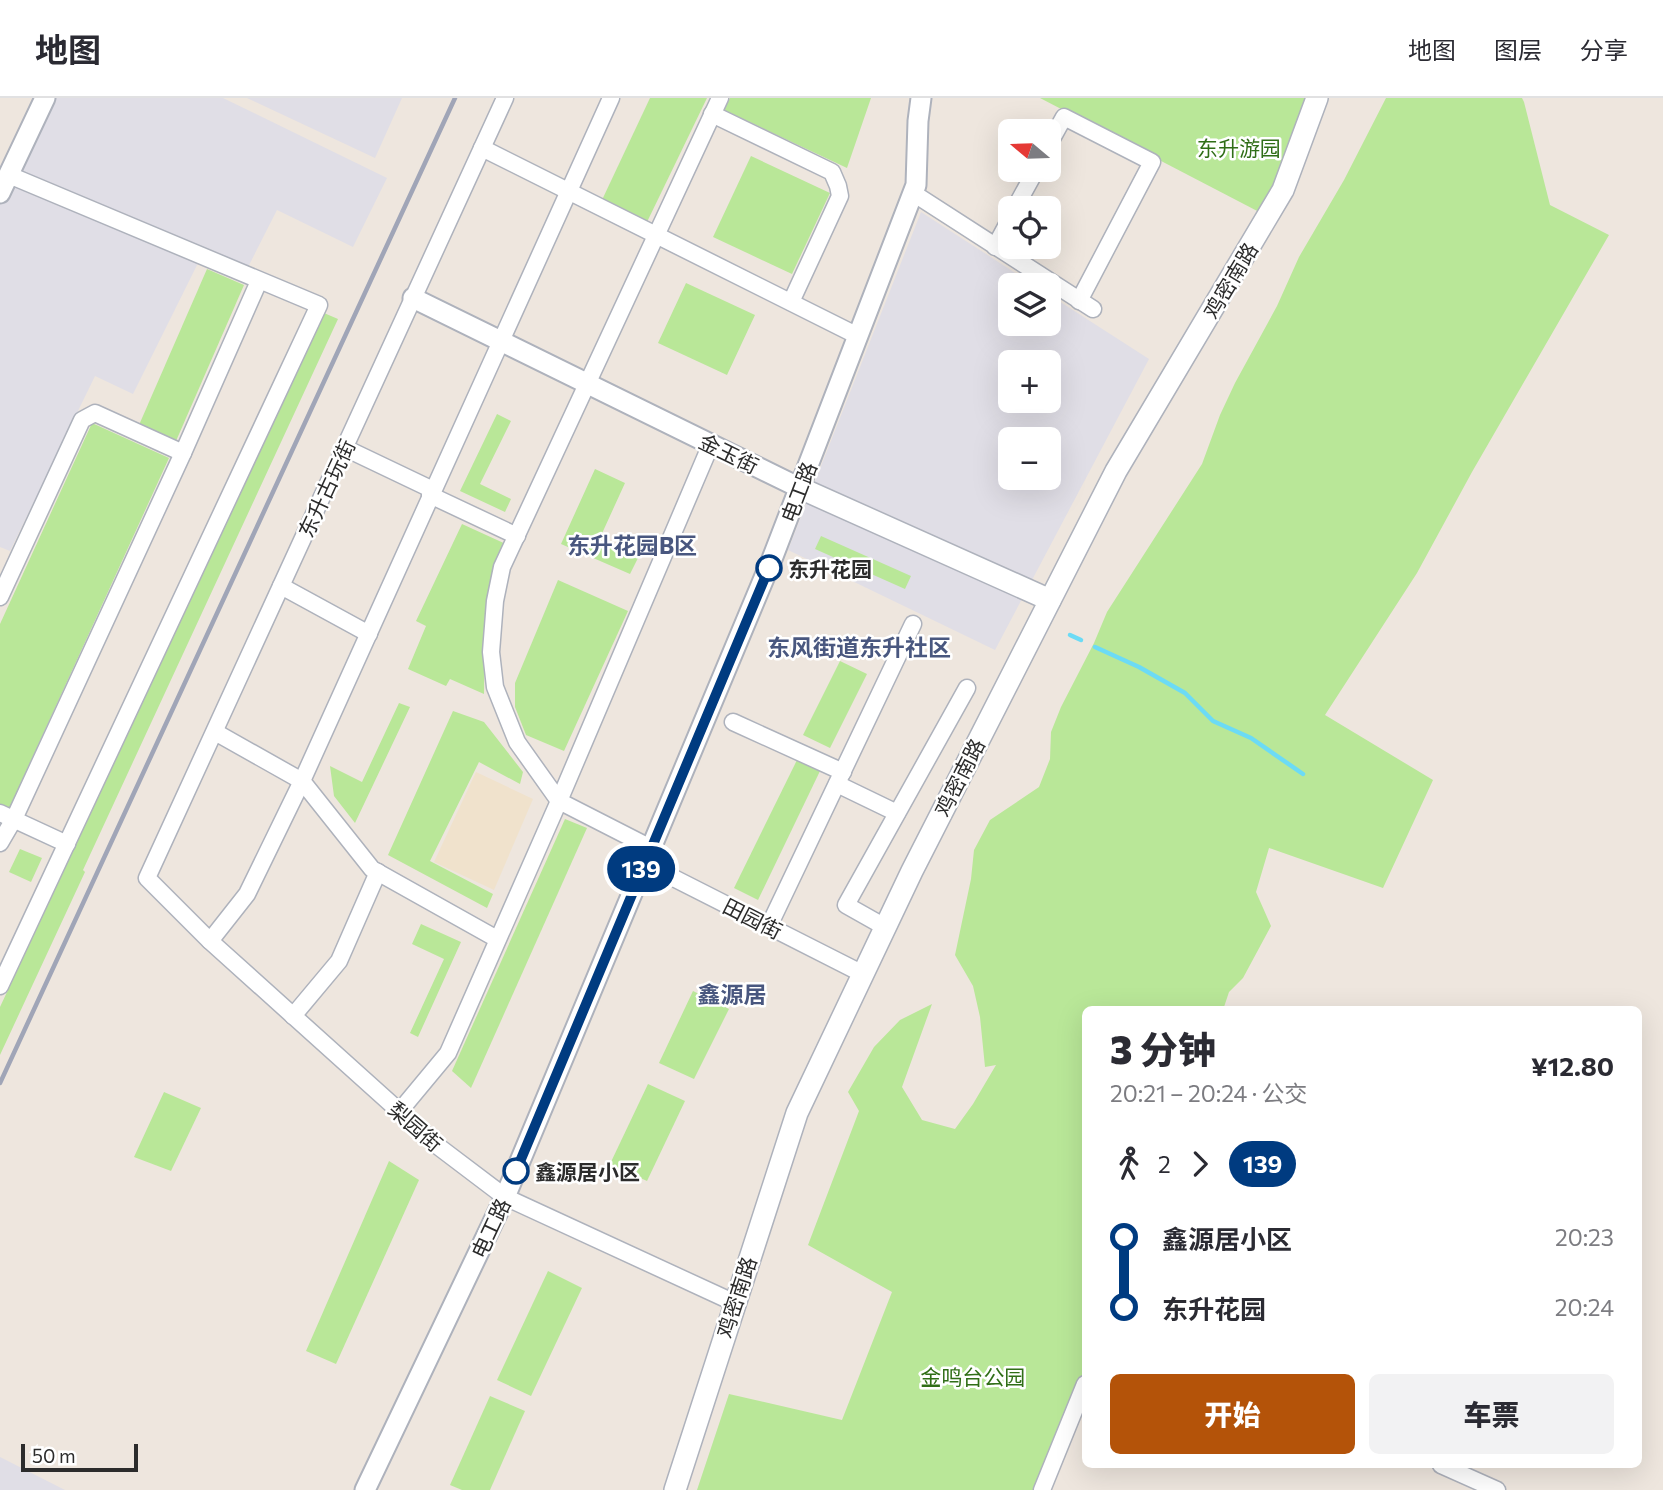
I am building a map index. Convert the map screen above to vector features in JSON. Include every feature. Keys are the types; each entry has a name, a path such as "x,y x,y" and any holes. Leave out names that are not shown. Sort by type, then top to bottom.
{"main road":[{"name":"鸡密南路","path":"675,1490 797,1113 912,870 1116,471 1283,190 1317,98"},
{"name":"金玉街","path":"800,488 1050,600"}],"street":[{"path":"0,193 45,98"},
{"name":"东升古玩街","path":"147,878 505,98"},
{"path":"210,941 247,894 302,781 611,98"},
{"path":"559,801 517,742 495,687 491,652 495,601 502,567 720,98"},
{"name":"电工路","path":"365,1490 505,1196 772,559 916,185 921,98"},
{"path":"712,114 832,172 838,186 840,195 791,302"},
{"path":"913,193 1086,305 1152,162 1064,117 1061,122"},
{"path":"481,148 859,336"},
{"path":"0,986 318,305 9,175"},
{"path":"995,247 998,241"},
{"path":"0,843 7,816 183,453 259,281"},
{"name":"金玉街","path":"413,298 800,488"},
{"path":"0,597 82,420 95,413 183,453"},
{"path":"399,1112 448,1053 711,444"},
{"path":"345,448 517,536"},
{"path":"281,586 369,634"},
{"path":"769,926 914,624"},
{"path":"885,926 846,905 967,688"},
{"path":"733,722 840,778 897,813"},
{"path":"215,732 302,781 372,869 497,939"},
{"name":"田园街","path":"559,801 769,926 863,974"},
{"path":"7,816 66,844"},
{"path":"293,1016 339,961 378,872"},
{"name":"梨园街","path":"147,878 210,941 399,1112 439,1147 505,1196 735,1303"},
{"path":"1042,1490 1082,1391"},
{"path":"1448,1468 1497,1490"}],"shaded area":[{"path":"46,98 223,98 387,178 353,247 277,210 242,279 200,259 133,394 95,376 10,551 0,547 0,191"},
{"path":"247,98 402,98 375,158"},
{"path":"921,212 1015,273 998,273 998,336 1061,336 1061,302 1149,359 995,650 788,550"},
{"path":"476,772 533,799 494,890 434,862"},
{"path":"0,1457 65,1490 0,1490"}],"green space":[{"path":"650,98 707,98 647,222 602,200"},
{"path":"730,98 871,98 847,168 724,110"},
{"name":"东升游园","path":"1040,98 1309,98 1263,214"},
{"name":"金鸣台公园","path":"1386,98 1522,98 1550,205 1609,235 1417,573 1325,715 1433,780 1383,888 1269,848 1256,892 1271,926 1243,978 1229,992 1224,1006 1082,1006 1082,1387 1042,1490 697,1490 729,1394 842,1420 892,1292 808,1245 859,1111 848,1092 874,1047 900,1020 932,1004 902,1087 922,1120 955,1129 996,1065 985,1067 980,1017 973,986 955,955 971,879 974,850 990,820 1039,787 1050,759 1051,732 1107,612 1202,464 1235,383 1277,306 1299,257 1344,180"},
{"path":"751,156 830,193 792,274 713,237"},
{"path":"207,269 244,285 176,441 139,425"},
{"path":"686,283 755,315 727,375 658,343"},
{"path":"324,313 338,319 0,1055 0,1007"},
{"path":"497,414 511,421 480,484 511,499 505,512 460,491"},
{"path":"92,423 169,458 9,809 0,805 0,624"},
{"path":"595,469 625,483 599,540 638,558 630,574 561,544"},
{"path":"462,524 508,545 485,611 484,694 450,679 446,686 408,669 426,626 416,621"},
{"path":"821,536 911,576 905,589 815,549"},
{"path":"558,580 628,611 564,751 526,735 515,707 515,683"},
{"path":"840,661 867,674 830,748 803,735"},
{"path":"399,703 410,707 355,823 334,796 330,766 362,782"},
{"path":"453,711 484,722 523,772 520,784 479,762 430,861 493,894 487,908 388,855"},
{"path":"797,760 820,771 758,900 734,888"},
{"path":"565,819 587,828 471,1088 452,1071"},
{"path":"20,849 42,858 31,882 9,872"},
{"path":"421,924 461,942 418,1037 410,1033 444,959 412,944"},
{"path":"693,991 729,1009 694,1079 659,1063"},
{"path":"648,1084 685,1101 647,1181 610,1164"},
{"path":"164,1092 201,1108 171,1171 134,1157"},
{"path":"389,1161 419,1180 336,1364 306,1351"},
{"path":"548,1271 582,1288 531,1396 497,1380"},
{"path":"490,1396 525,1411 490,1490 462,1490 450,1485"}],"waterway":[{"path":"1070,635 1081,640"},
{"path":"1095,647 1139,667 1185,693 1213,721 1251,738 1303,774"}],"railway":[{"path":"0,1083 455,98"}],"bus line":[{"name":"139","path":"516,1171 769,568"}],"place":[{"name":"东升花园","path":"769,568"},
{"name":"鑫源居小区","path":"516,1171"}],"district":[{"name":"东升花园B区","path":"632,545"},
{"name":"东风街道东升社区","path":"859,647"},
{"name":"鑫源居","path":"732,994"}]}
